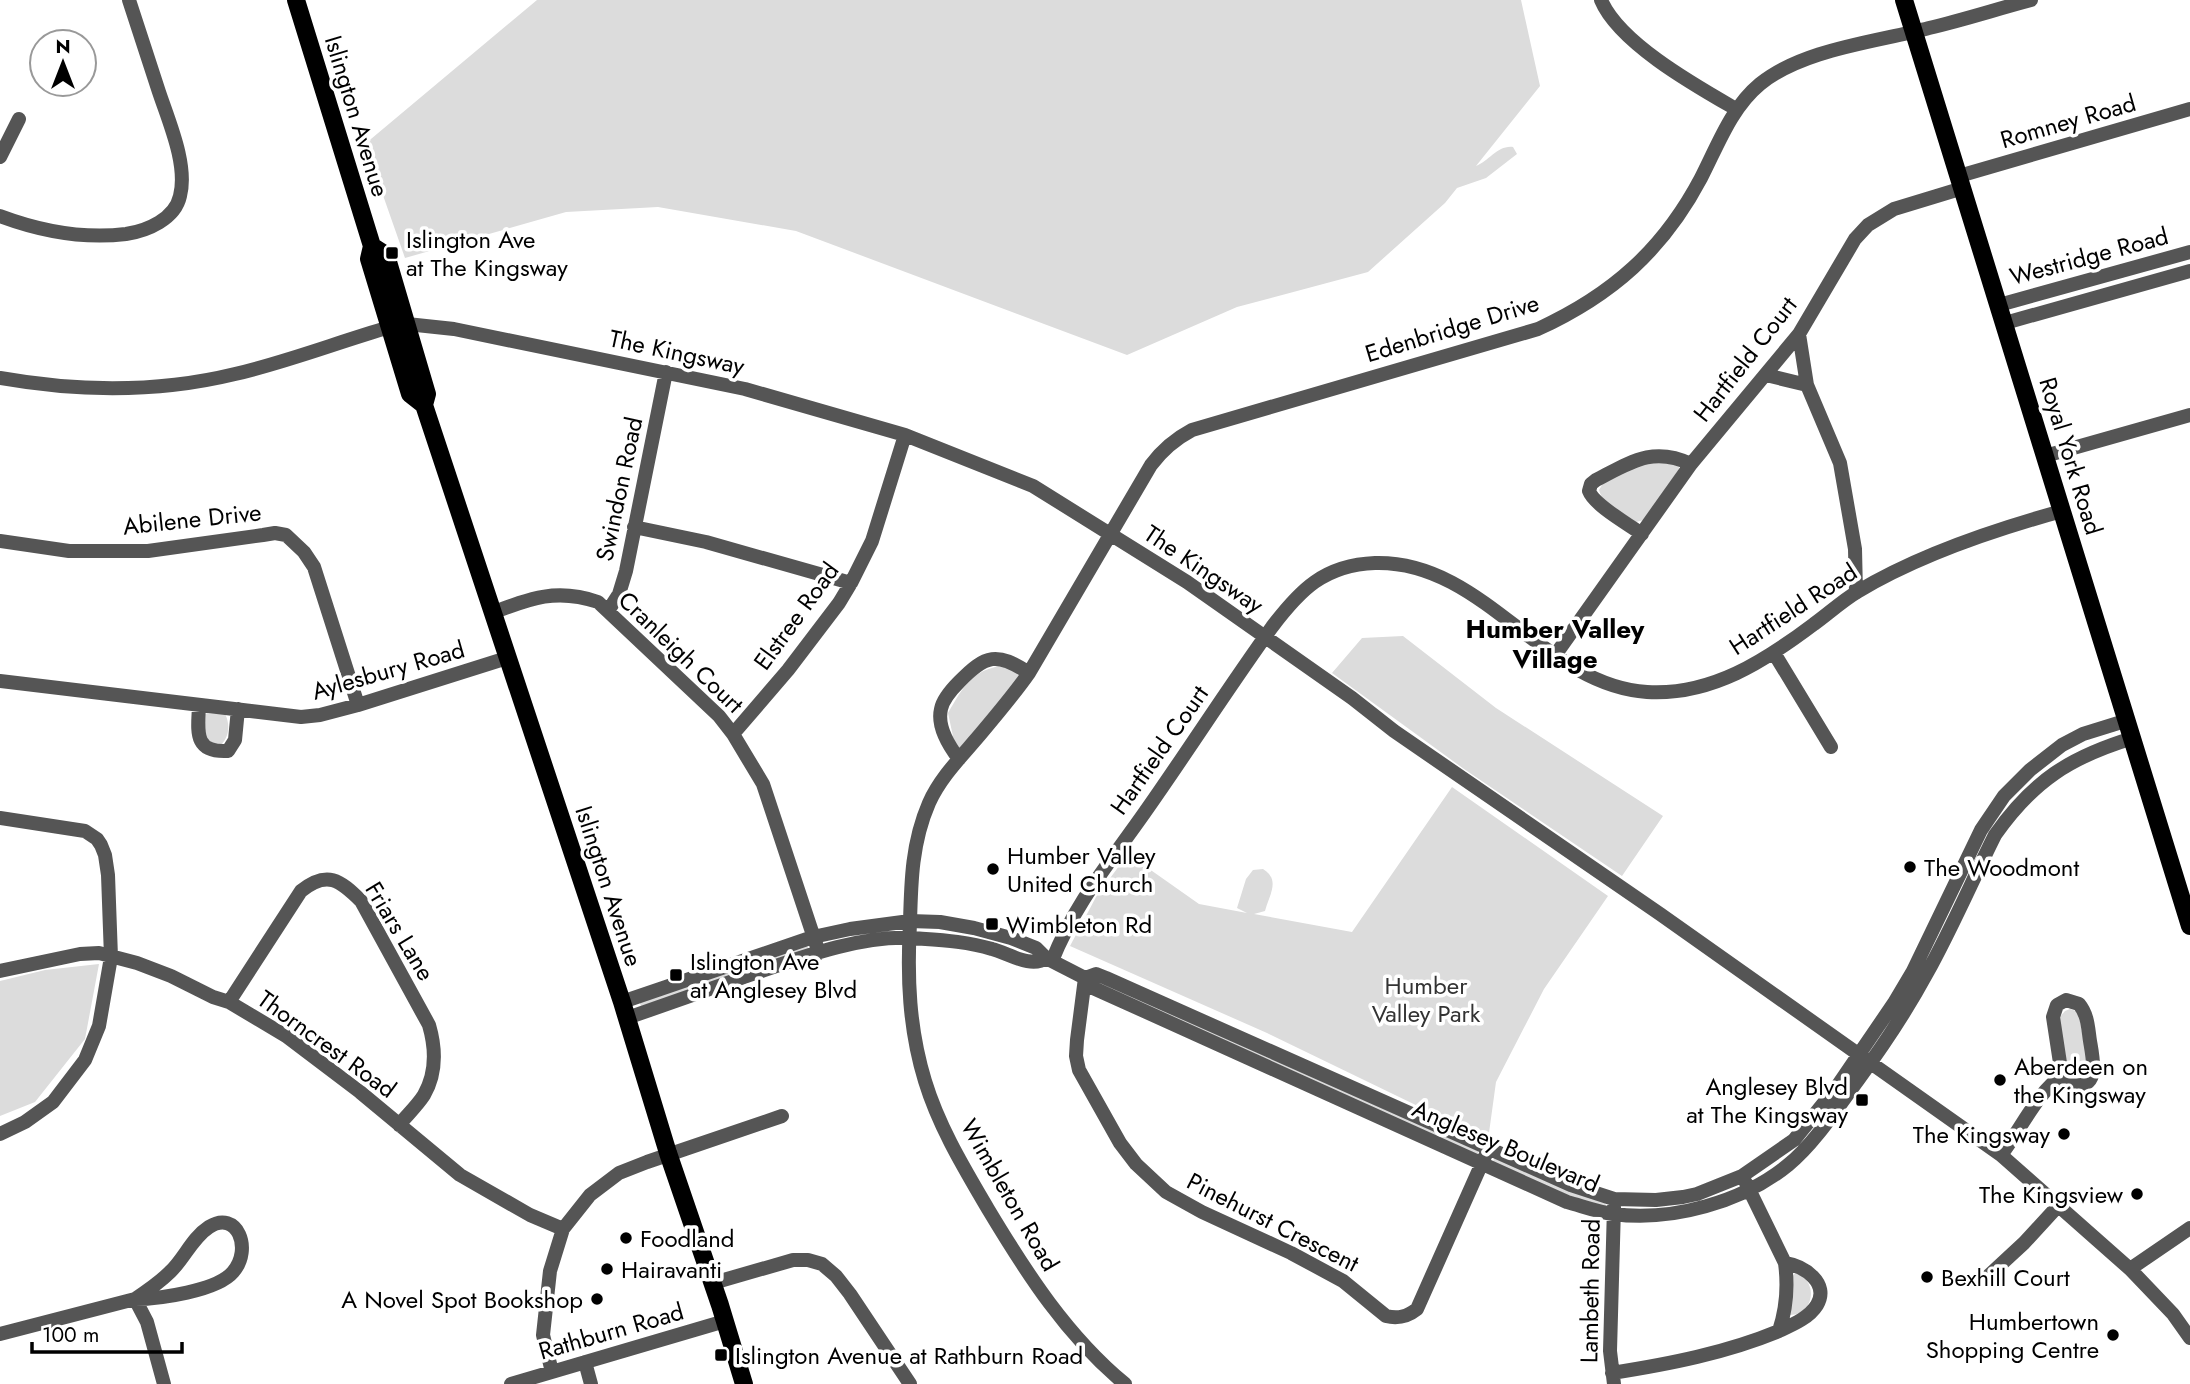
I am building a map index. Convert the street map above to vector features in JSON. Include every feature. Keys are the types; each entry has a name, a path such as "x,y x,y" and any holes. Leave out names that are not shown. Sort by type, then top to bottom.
{"main road":[{"name":"Islington Avenue","path":"296,0 372,246 386,255 398,326 427,394 424,405 624,1010 744,1384"},
{"name":"Royal York Road","path":"1904,0 2133,738 2186,900 2190,926"}],"street":[{"path":"0,216 49,231 79,235 113,235 133,233 150,227 176,208 180,196 181,164 129,0"},
{"path":"1601,0 1613,20 1633,42 1736,109"},
{"name":"Edenbridge Drive","path":"1110,534 1162,451 1192,430 1538,329 1593,300 1642,261 1680,213 1736,109 1760,84 1780,70 1800,61 1880,38 1913,32 2031,0"},
{"name":"Romney Road","path":"1961,182 2190,109"},
{"path":"0,158 19,119"},
{"name":"Hartfield Court","path":"1556,654 1691,464 1799,334 1855,239 1868,225 1894,209 1961,182"},
{"name":"Westridge Road","path":"1999,304 2190,252"},
{"name":"Westridge Road","path":"2005,323 2190,271"},
{"name":"The Kingsway","path":"0,378 107,390 162,387 237,374 398,326 454,330 745,389 905,435 1033,486 1187,582 1352,698 1394,731 2001,1155 2130,1269 2173,1314 2190,1338"},
{"path":"1799,334 1807,386 1840,463 1855,549 1856,593"},
{"name":"Swindon Road","path":"608,611 619,594 666,372"},
{"path":"1766,375 1807,386"},
{"path":"2045,456 2190,415"},
{"name":"Elstree Road","path":"733,734 788,670 851,583 872,541 905,435"},
{"path":"1642,534 1597,503 1589,491 1591,484 1646,457 1667,456 1691,464"},
{"name":"Hartfield Road","path":"1264,638 1293,599 1323,577 1342,568 1389,563 1423,569 1458,585 1556,654 1606,684 1628,690 1668,692 1708,685 1731,676 1774,653 1856,593 1931,555 2012,524 2062,511"},
{"path":"634,527 706,542 851,583"},
{"name":"Abilene Drive","path":"0,541 69,551 148,551 263,534 286,535 304,552 320,581 324,602 358,705"},
{"name":"Wimbleton Road","path":"1110,534 1029,673 959,760 930,801 917,835 913,856 909,999 925,1081 955,1153 1038,1289 1075,1336 1125,1384"},
{"name":"Cranleigh Court","path":"492,613 529,599 557,594 580,596 598,602 719,716 763,784 819,953"},
{"name":"Hartfield Court","path":"1049,959 1088,891 1264,638"},
{"path":"1774,653 1831,747"},
{"name":"Aylesbury Road","path":"0,681 301,717 358,705 507,658"},
{"path":"959,760 946,736 941,717 941,708 949,694 980,662 991,658 1014,663 1029,673"},
{"path":"199,705 198,736 204,746 215,752 228,751 235,740 239,709"},
{"name":"Anglesey Boulevard","path":"1485,1156 1567,1202 1614,1214 1644,1215 1678,1213 1721,1202 1749,1190 1788,1165 1826,1124 1864,1060 1913,971 1991,813 2004,796 2062,745 2083,734 2128,720"},
{"name":"Anglesey Boulevard","path":"624,1010 813,937 910,921 940,922 974,928 1036,948 1049,959 1085,978 1091,987 1106,994 1485,1156 1614,1199 1656,1200 1683,1197 1742,1176 1794,1140 1864,1060 1928,973 1995,835 2024,797 2052,774 2089,754 2133,738"},
{"path":"2042,760 2052,774"},
{"path":"0,818 85,831 97,839 107,862 111,957 99,1026 85,1060 53,1101 26,1122 0,1133"},
{"name":"Friars Lane","path":"229,1002 301,891 320,879 331,879 347,887 361,901 429,1026 434,1041 433,1068 425,1093 399,1125"},
{"name":"Anglesey Boulevard","path":"624,1010 797,959 867,942 909,938 969,944 1030,962 1049,959"},
{"name":"Thorncrest Road","path":"0,971 80,954 99,953 137,963 171,976 213,998 229,1002 286,1037 360,1092 460,1175 530,1215 563,1230"},
{"name":"Pinehurst Crescent","path":"1085,978 1077,1040 1079,1070 1120,1143 1136,1164 1166,1192 1343,1281 1387,1317 1409,1315 1417,1309 1485,1156"},
{"path":"2073,1001 2079,1004 2087,1017 2094,1073 2086,1083 2075,1086 2062,1076 2053,1017 2061,1002 2073,1001"},
{"path":"2001,1155 2051,1082 2062,1076"},
{"path":"552,1372 544,1344 543,1320 550,1271 563,1230 590,1195 620,1173 668,1153 782,1116"},
{"path":"1742,1176 1785,1263 1787,1276 1783,1320 1779,1331"},
{"name":"Lambeth Road","path":"1613,1379 1610,1351 1614,1199"},
{"path":"1984,1280 2024,1243 2058,1206"},
{"path":"0,1334 135,1299 152,1299 195,1290 226,1279 234,1271 242,1255 243,1244 239,1234 225,1224 208,1227 170,1272 135,1299"},
{"path":"2130,1269 2190,1228"},
{"path":"713,1283 793,1260 822,1264 850,1294 910,1384"},
{"path":"1613,1379 1750,1343 1809,1314 1816,1307 1820,1292 1817,1283 1805,1269 1785,1263"},
{"path":"135,1299 147,1322 164,1384"},
{"name":"Rathburn Road","path":"511,1384 725,1321"},
{"path":"585,1362 591,1384"}],"green space":[{"path":"537,0 1521,0 1540,86 1476,166 1503,148 1513,147 1517,154 1486,178 1457,188 1445,203 1368,272 1237,307 1127,355 796,231 658,207 566,212 405,258 365,144"},
{"path":"1648,461 1679,464 1679,469 1644,520 1636,522 1609,505 1599,490 1605,480"},
{"path":"1403,636 1496,708 1663,816 1622,876 1464,769 1332,673 1362,638"},
{"path":"1005,665 1021,676 960,748 954,741 948,713 964,687 976,675"},
{"path":"213,710 225,714 228,723 227,736 218,747 201,734 204,715"},
{"name":"Humber Valley Park","path":"1452,787 1608,896 1544,989 1496,1082 1488,1140 1267,1033 1070,946 1096,897 1128,854 1199,904 1247,913 1237,908 1246,879 1253,870 1263,869 1271,878 1272,888 1265,911 1254,914 1352,932"},
{"path":"806,945 809,949 713,983 641,1006 639,1001"},
{"path":"99,964 85,1039 35,1102 0,1116 0,981 45,970"},
{"path":"1093,978 1478,1151 1478,1154 1097,986"},
{"path":"2070,1009 2076,1011 2079,1016 2089,1067 2087,1074 2076,1078 2069,1073 2058,1019"},
{"path":"1494,1158 1605,1202 1606,1206 1585,1203 1493,1162"},
{"path":"1795,1273 1808,1283 1811,1297 1804,1310 1788,1315 1792,1277"}],"place":[{"name":"Islington Ave at The Kingsway","path":"392,253"},
{"name":"The Woodmont","path":"1910,867"},
{"name":"Humber Valley United Church","path":"993,869"},
{"name":"Wimbleton Rd","path":"992,924"},
{"name":"Islington Ave at Anglesey Blvd","path":"676,975"},
{"name":"Aberdeen on the Kingsway","path":"2000,1080"},
{"name":"Anglesey Blvd at The Kingsway","path":"1862,1100"},
{"name":"The Kingsway","path":"2064,1134"},
{"name":"The Kingsview","path":"2137,1194"},
{"name":"Foodland","path":"626,1238"},
{"name":"Hairavanti","path":"607,1269"},
{"name":"Bexhill Court","path":"1927,1277"},
{"name":"A Novel Spot Bookshop","path":"597,1299"},
{"name":"Humbertown Shopping Centre","path":"2113,1335"},
{"name":"Islington Avenue at Rathburn Road","path":"721,1355"}],"district":[{"name":"Humber Valley Village","path":"1555,644"}]}
